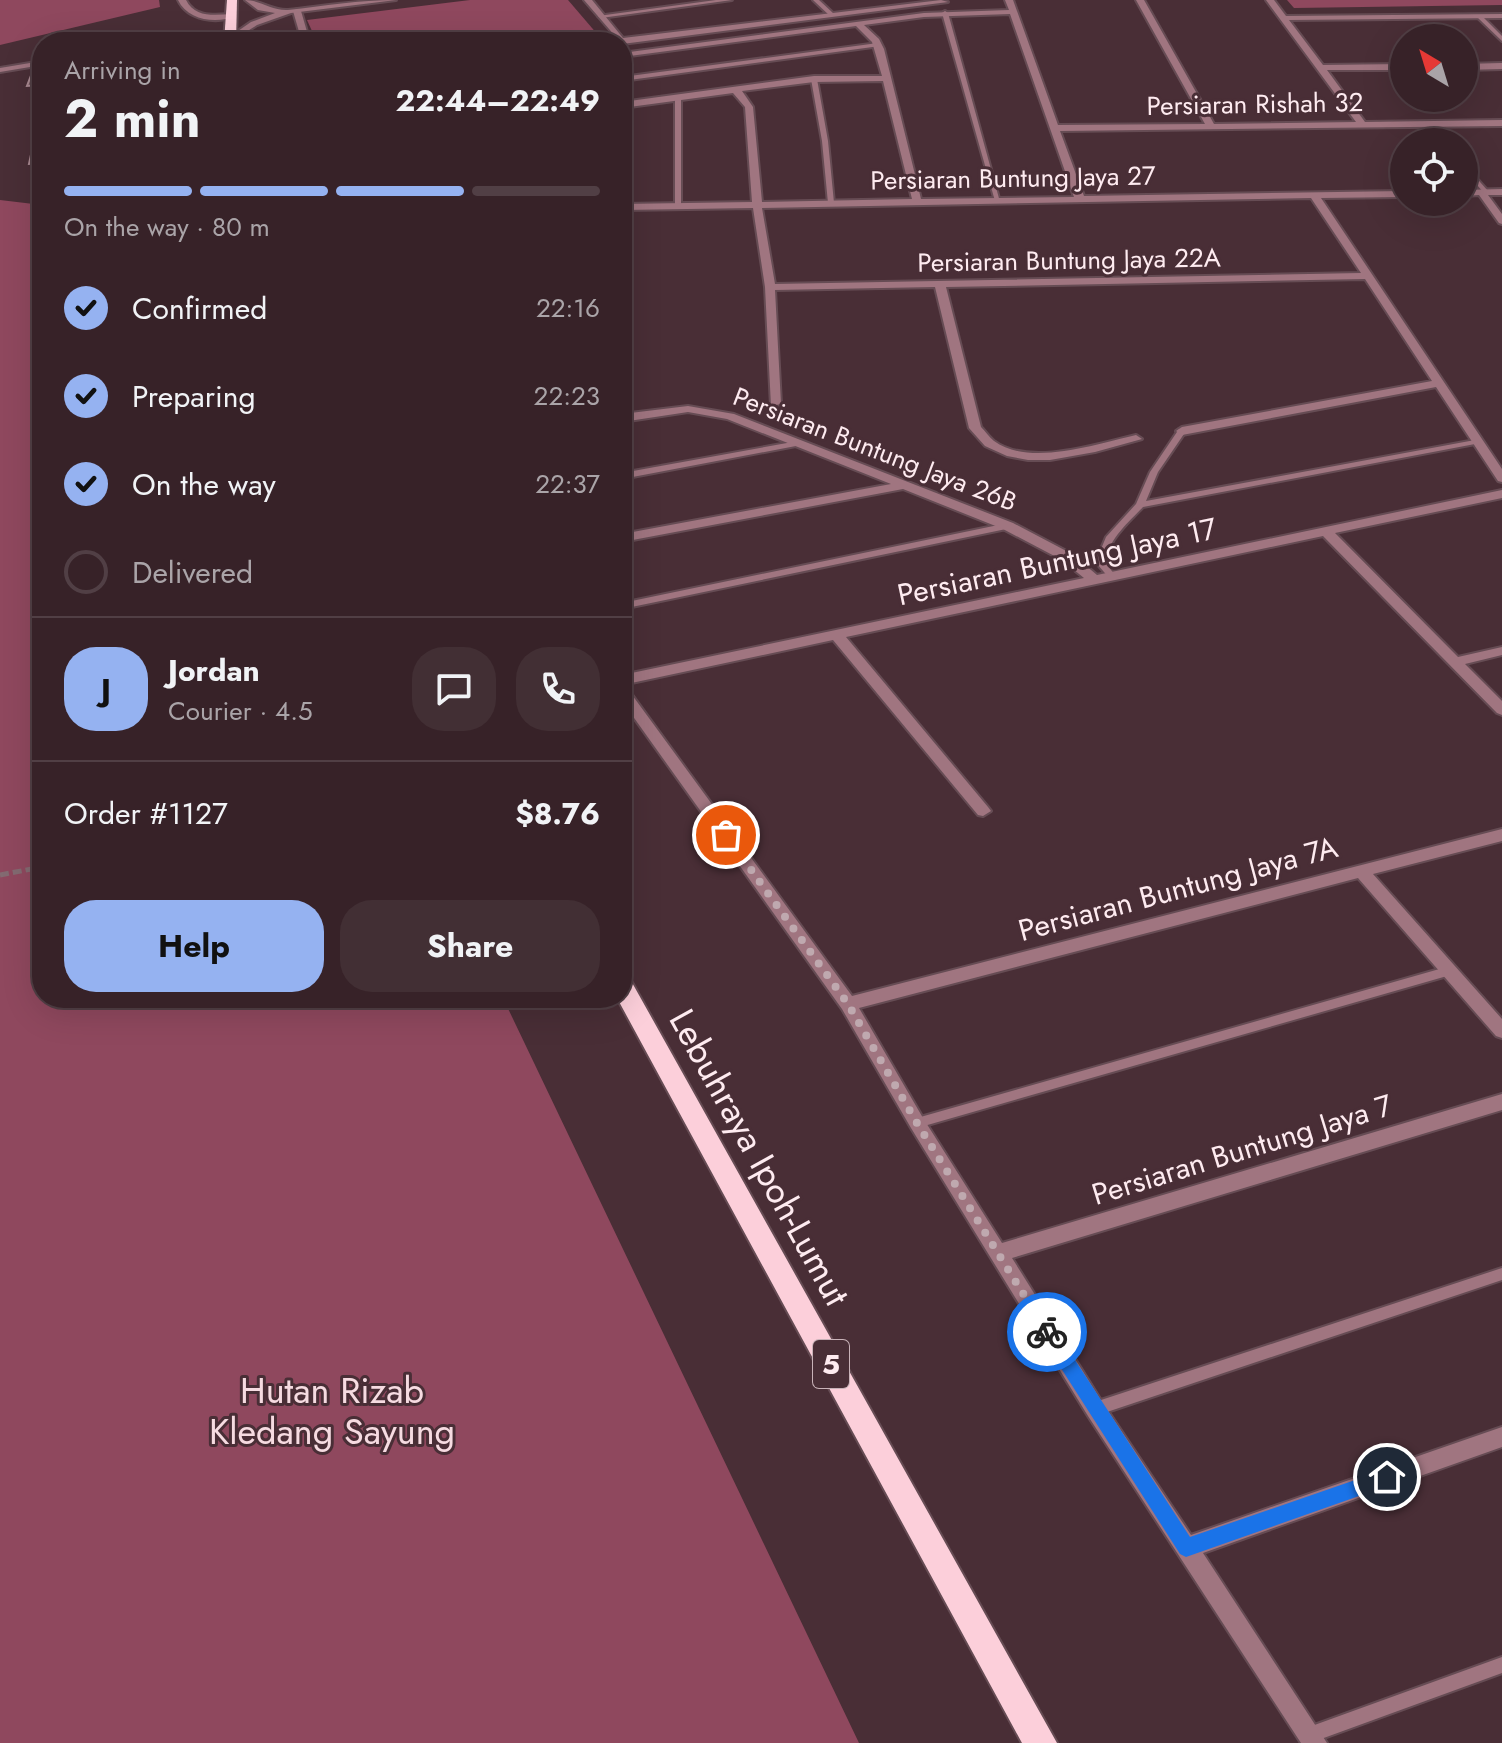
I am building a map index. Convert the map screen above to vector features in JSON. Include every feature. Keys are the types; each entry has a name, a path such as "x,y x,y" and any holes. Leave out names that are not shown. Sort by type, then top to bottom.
{"highway":[{"path":"231,32 232,0"},
{"path":"242,32 246,0"},
{"name":"Lebuhraya Ipoh-Lumut","path":"632,1003 1040,1743"}],"street":[{"path":"182,0 192,14 232,16"},
{"path":"246,0 267,10 292,12"},
{"path":"304,0 308,10"},
{"path":"245,32 253,23 292,12 392,0"},
{"path":"588,0 614,32"},
{"path":"1140,0 1211,127"},
{"path":"1270,0 1363,125"},
{"path":"996,2 1009,1 1014,12 1080,199"},
{"path":"632,41 955,2"},
{"path":"292,12 301,32"},
{"path":"632,54 945,13 1014,12"},
{"path":"1283,18 1502,16"},
{"path":"857,23 878,45 917,202"},
{"path":"1478,67 1502,66"},
{"path":"1322,68 1390,67"},
{"path":"632,104 814,79 887,78"},
{"path":"736,90 749,107 759,226 770,287 775,404"},
{"name":"Persiaran Rishah 32","path":"1057,128 1502,123"},
{"path":"1478,192 1502,192"},
{"path":"1484,192 1502,221"},
{"name":"Persiaran Buntung Jaya 27","path":"632,207 1390,194"},
{"path":"1314,195 1475,442 1502,478"},
{"name":"Persiaran Buntung Jaya 22A","path":"770,287 1368,276"},
{"path":"940,285 975,428 984,441 1000,451 1023,457 1046,456 1136,439"},
{"path":"1182,431 1437,383"},
{"name":"Persiaran Buntung Jaya 26B","path":"632,416 664,411 707,411 730,416 1008,526 1067,557 1096,581"},
{"path":"632,536 900,485"},
{"name":"Persiaran Buntung Jaya 17","path":"632,678 1502,494"},
{"path":"1327,533 1502,710"},
{"path":"836,634 983,811"},
{"path":"1457,662 1502,651"},
{"path":"632,705 848,1004 917,1123 1095,1409 1312,1739"},
{"path":"1361,871 1502,835"},
{"name":"Persiaran Buntung Jaya 7A","path":"848,1004 1361,871 1502,1031"},
{"name":"Persiaran Buntung Jaya 7","path":"998,1253 1502,1102"},
{"path":"1186,1548 1502,1437"}],"lane":[{"path":"601,16 729,0"},
{"path":"816,0 832,15"},
{"path":"945,13 998,201"},
{"path":"1479,16 1502,39"},
{"path":"632,78 878,45"},
{"path":"0,70 32,65"},
{"path":"814,79 825,141 831,203"},
{"path":"678,97 678,206"},
{"path":"1429,124 1432,128"},
{"path":"1478,184 1484,192"},
{"path":"1113,577 1103,565 1103,554 1110,537 1140,505 1154,472 1182,431"},
{"path":"1140,505 1475,442"},
{"path":"632,474 798,443"},
{"path":"632,604 1008,526"},
{"path":"917,1123 1450,971"},
{"path":"1095,1409 1502,1274"},
{"path":"1312,1739 1502,1665"}],"path":[{"path":"0,875 32,869"}],"green space":[{"path":"0,0 159,0 160,7 55,32 32,32 32,37 0,45"},
{"path":"470,0 568,0 595,32 312,32 307,20"},
{"path":"1287,0 1502,0 1502,5 1294,8"},
{"name":"Hutan Rizab Kledang Sayung","path":"0,200 32,204 32,1008 508,1008 859,1743 0,1743"}],"way so far":[{"path":"726,835 848,1004 917,1123 1047,1332"}],"route":[{"path":"1047,1332 1186,1548 1387,1477"}]}
